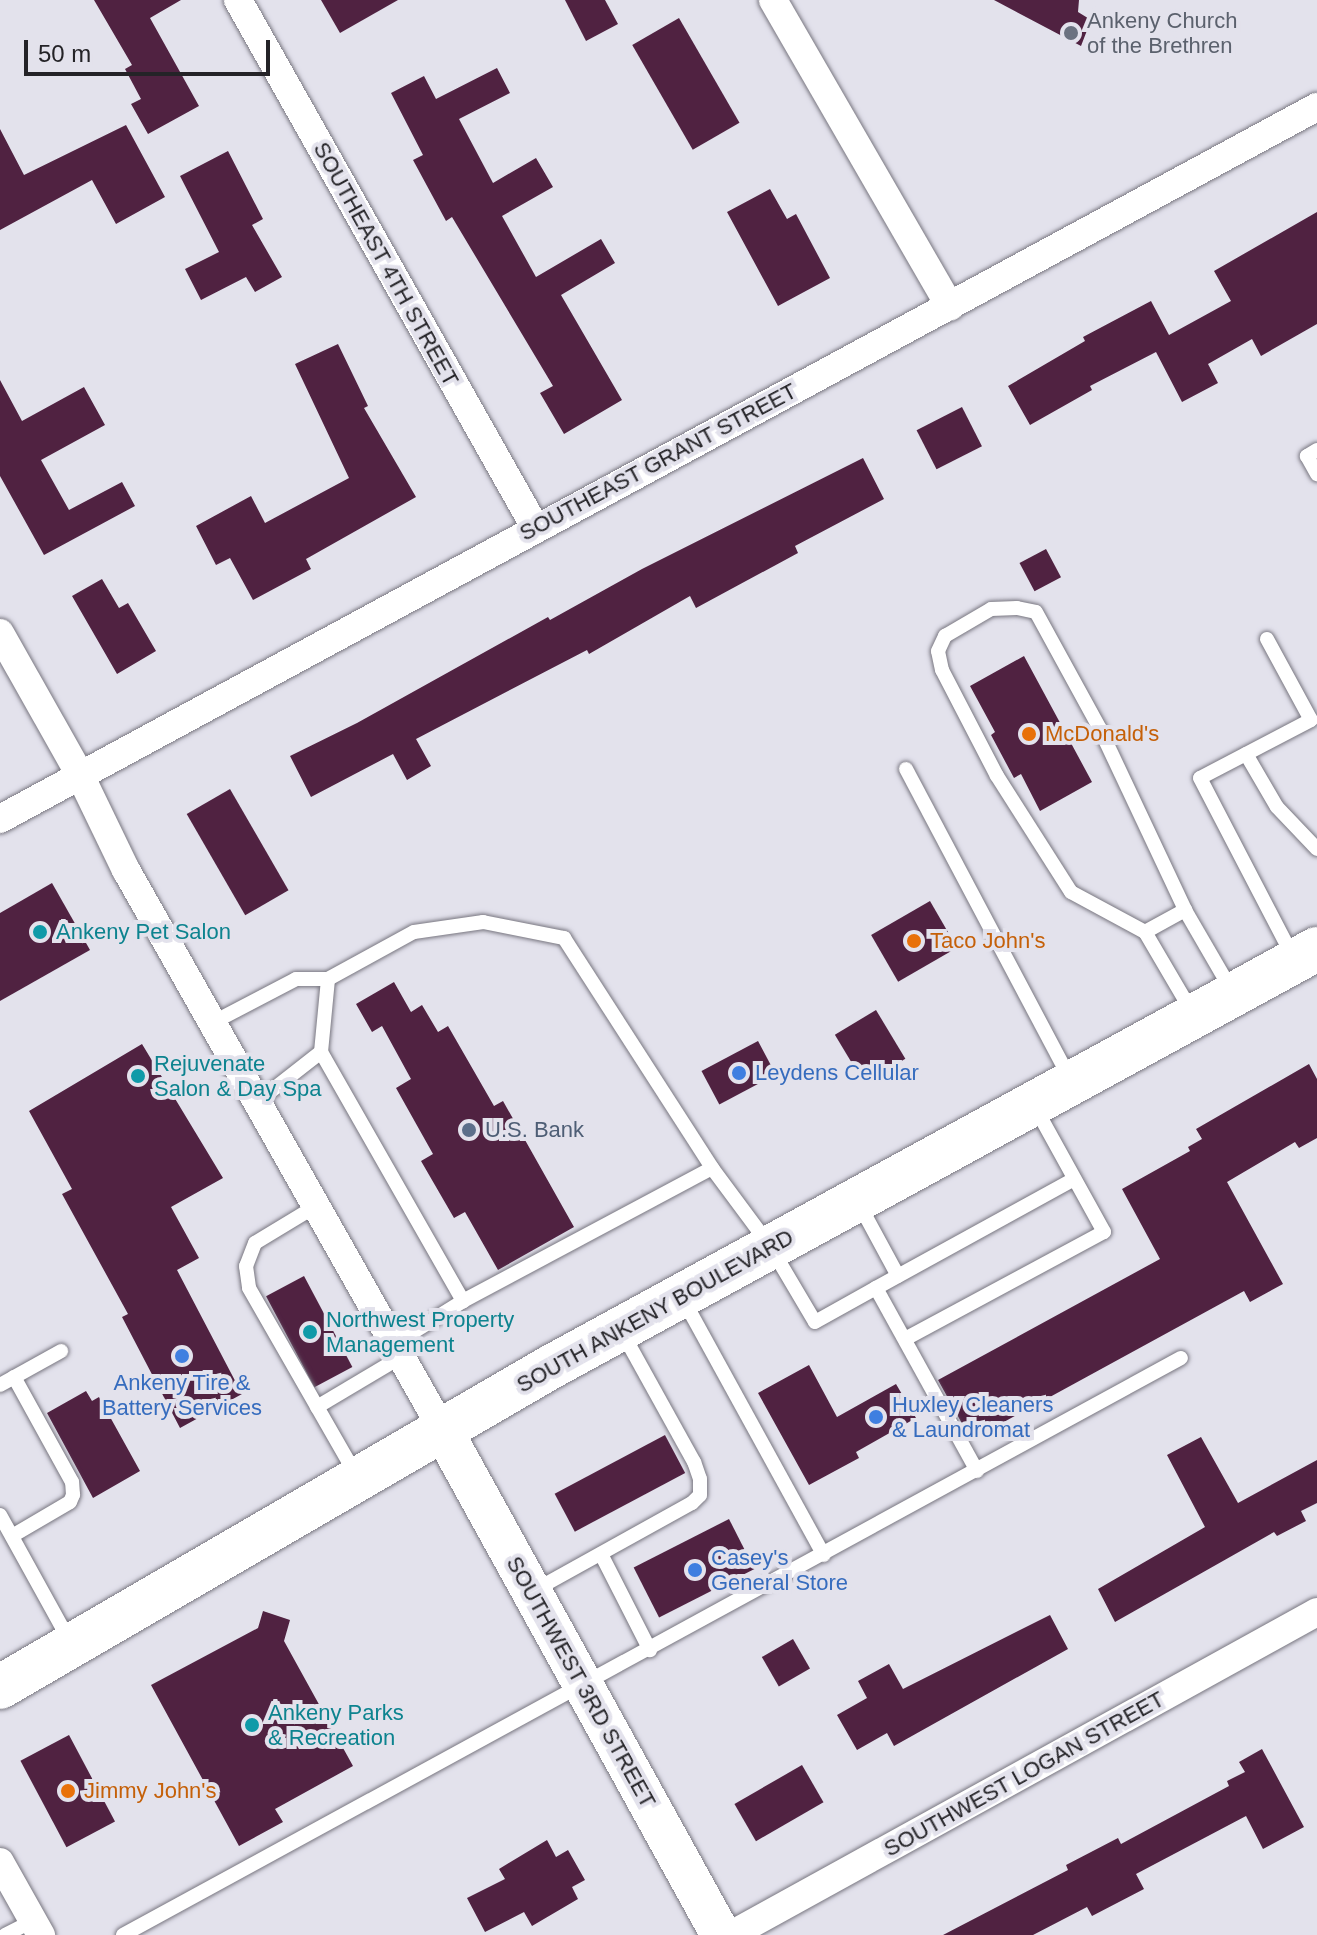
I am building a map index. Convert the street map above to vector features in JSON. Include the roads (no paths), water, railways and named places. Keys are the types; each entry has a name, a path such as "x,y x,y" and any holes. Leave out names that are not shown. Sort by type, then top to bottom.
{"main road":[{"name":"SOUTH ANKENY BOULEVARD","path":"0,1687 442,1429 1306,954"}],"street":[{"name":"SOUTHEAST 4TH STREET","path":"238,0 535,527"},
{"path":"773,0 950,306"},
{"name":"SOUTHEAST GRANT STREET","path":"0,819 535,527 1317,107"},
{"path":"0,633 80,775 126,870 442,1429"},
{"name":"SOUTHWEST 3RD STREET","path":"442,1429 721,1935"},
{"name":"SOUTHWEST LOGAN STREET","path":"731,1935 1317,1612"},
{"path":"0,1862 37,1928"}],"lane":[{"path":"1317,450 1307,456 1317,474"},
{"path":"1195,1016 1145,932 1071,892 997,776 942,670 938,651 945,636 991,609 1017,608 1036,612 1100,729 1185,910 1234,994"},
{"path":"1267,639 1311,720 1200,778 1306,954"},
{"path":"1246,754 1277,807 1317,849"},
{"path":"906,769 1072,1083"},
{"path":"1145,932 1185,910"},
{"path":"212,1023 296,979 328,979 414,932 483,922 564,938 712,1168 770,1246 815,1322 1074,1179"},
{"path":"328,979 321,1052 463,1301"},
{"path":"257,1102 321,1052"},
{"path":"905,1339 1104,1232 1033,1104"},
{"path":"317,1407 463,1301 712,1168"},
{"path":"856,1200 898,1276"},
{"path":"316,1206 255,1243 246,1266 249,1288 358,1479"},
{"path":"876,1288 977,1471"},
{"path":"682,1296 824,1555"},
{"path":"532,1592 692,1503 700,1495 700,1479 694,1462 620,1330"},
{"path":"0,1385 61,1351"},
{"path":"123,1935 583,1687 1181,1358"},
{"path":"12,1536 70,1502 73,1495 72,1482 14,1377"},
{"path":"0,1515 72,1644"},
{"path":"601,1554 650,1650"},
{"path":"5,1935 37,1928"}],"place":[{"name":"Ankeny Church of the Brethren","path":"1071,33"},
{"name":"McDonald's","path":"1029,734"},
{"name":"Ankeny Pet Salon","path":"40,932"},
{"name":"Taco John's","path":"914,941"},
{"name":"Leydens Cellular","path":"739,1073"},
{"name":"Rejuvenate Salon & Day Spa","path":"138,1076"},
{"name":"U.S. Bank","path":"469,1130"},
{"name":"Northwest Property Management","path":"310,1332"},
{"name":"Ankeny Tire & Battery Services","path":"182,1356"},
{"name":"Huxley Cleaners & Laundromat","path":"876,1417"},
{"name":"Casey's General Store","path":"695,1570"},
{"name":"Ankeny Parks & Recreation","path":"252,1725"},
{"name":"Jimmy John's","path":"68,1791"}]}
